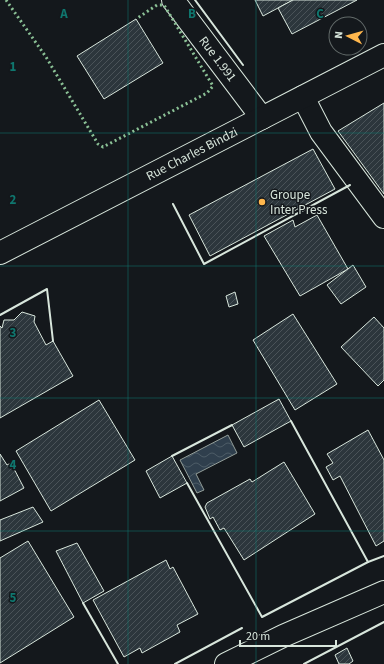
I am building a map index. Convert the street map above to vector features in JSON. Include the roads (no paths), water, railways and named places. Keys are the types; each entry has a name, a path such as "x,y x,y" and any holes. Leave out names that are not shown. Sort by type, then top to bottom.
{"street":[{"name":"Rue 1.991","path":"173,0 262,118"},
{"name":"Rue Charles Bindzi","path":"0,254 384,55"},
{"path":"303,97 321,132 384,217"},
{"path":"226,664 283,636 384,592"}],"water":[{"path":"228,435 237,453 196,474 204,490 197,493 180,460"}],"place":[{"name":"Groupe Inter Press","path":"262,202"}]}
